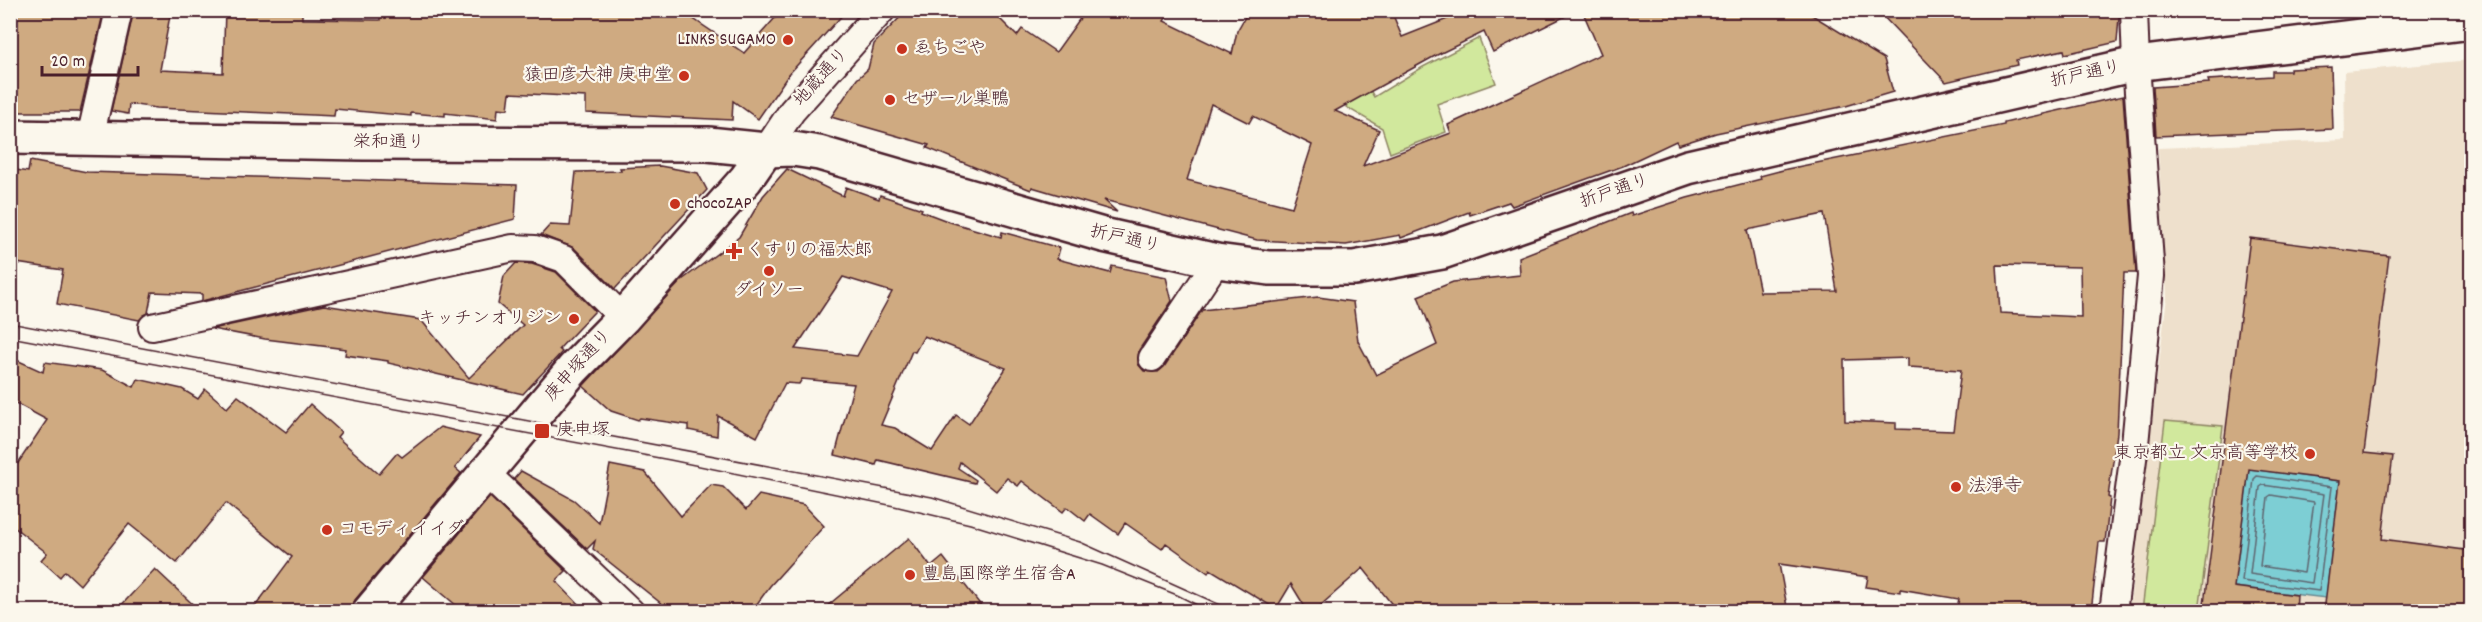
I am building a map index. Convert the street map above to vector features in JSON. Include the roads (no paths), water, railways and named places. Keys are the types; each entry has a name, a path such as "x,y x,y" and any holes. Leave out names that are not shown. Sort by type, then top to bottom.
{"street":[{"path":"90,138 119,10"},
{"name":"地蔵通り","path":"766,150 792,111 882,10"},
{"path":"2113,612 2135,444 2151,276 2134,10"},
{"name":"折戸通り","path":"766,150 793,149 819,153 1103,235 1217,261 1269,268 1354,268 1442,252 1688,167 2136,64 2472,22"},
{"name":"栄和通り","path":"10,137 363,143 708,144 766,150"},
{"name":"庚申塚通り","path":"369,612 573,369 623,318 746,179 766,150"},
{"path":"152,327 513,248 535,249 564,259 623,318"},
{"path":"1152,358 1217,261"},
{"path":"486,473 631,612"}],"water":[{"path":"2249,469 2340,481 2326,598 2234,587"}],"tram line":[{"path":"10,323 932,497 1080,542 1236,612"},
{"path":"10,337 670,460 894,506 970,524 1102,565 1177,595 1211,612"}],"place":[{"name":"LINKS SUGAMO","path":"788,40"},
{"name":"ゑちごや","path":"902,49"},
{"name":"猿田彦大神 庚申堂","path":"684,76"},
{"name":"セザール巣鴨","path":"890,100"},
{"name":"chocoZAP","path":"675,204"},
{"name":"くすりの福太郎","path":"734,251"},
{"name":"ダイソー","path":"769,271"},
{"name":"キッチンオリジン","path":"574,319"},
{"name":"庚申塚","path":"542,431"},
{"name":"東京都立 文京高等学校","path":"2310,454"},
{"name":"法淨寺","path":"1956,487"},
{"name":"コモディイイダ","path":"327,530"},
{"name":"豊島国際学生宿舎A","path":"910,575"}]}
